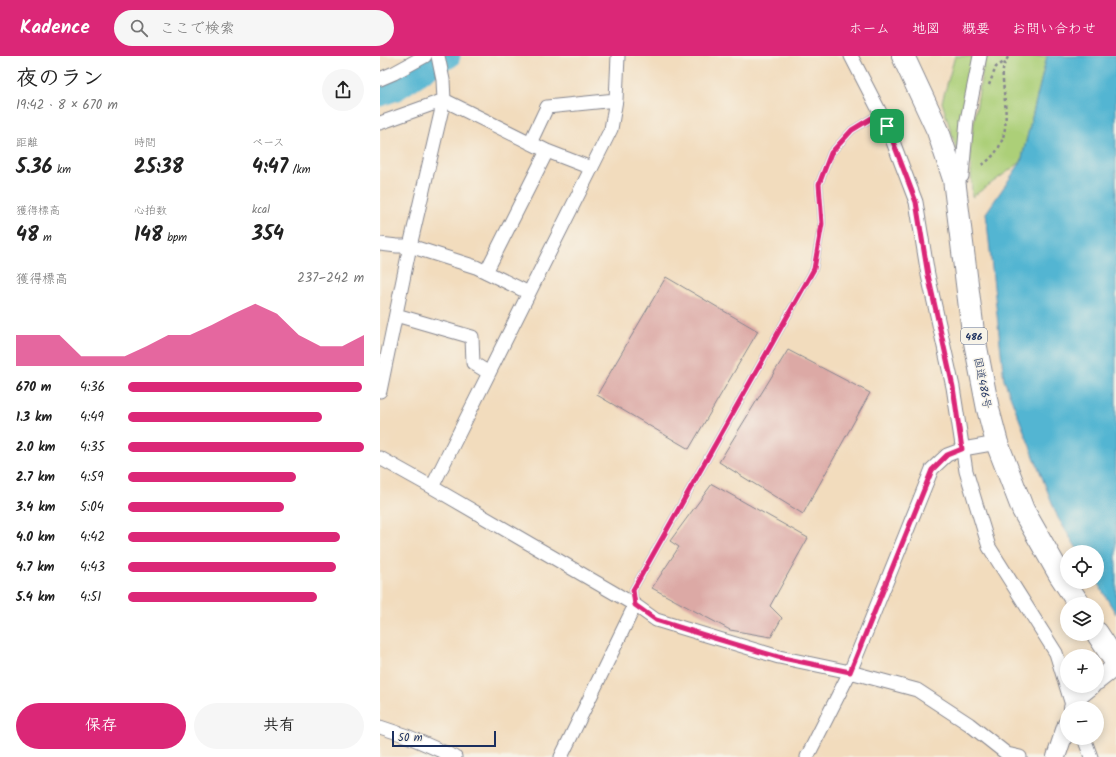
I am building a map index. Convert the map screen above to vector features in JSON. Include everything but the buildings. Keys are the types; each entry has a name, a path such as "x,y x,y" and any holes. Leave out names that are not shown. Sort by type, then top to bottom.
{"highway":[{"name":"国道486号","path":"903,56 938,131 954,179 973,332 988,409 997,443 1023,510 1060,575 1074,597"},
{"path":"1102,641 1116,662"}],"street":[{"path":"380,79 425,56"},
{"path":"380,391 410,246 444,100 443,80 438,56"},
{"path":"432,486 611,129 616,100 618,56"},
{"path":"851,56 887,126 916,202 928,275 953,387 966,471 989,547 1056,653 1071,701"},
{"path":"954,179 962,176 967,120 980,56"},
{"path":"380,123 444,100 547,151 591,168"},
{"path":"530,142 547,107 616,100"},
{"path":"486,272 547,151"},
{"path":"380,244 410,246 476,267 529,293"},
{"path":"396,315 472,338 473,363 489,373"},
{"path":"807,757 850,672 932,470 947,455 962,449 997,443"},
{"path":"380,458 432,486 635,605 656,620 778,657 850,672 917,690 969,724 1007,754 1020,757"},
{"path":"561,757 635,605"},
{"path":"1104,675 1116,666"},
{"path":"1075,701 1076,698 1082,693"},
{"path":"380,727 407,736 454,757"},
{"path":"1056,757 1060,745"},
{"path":"1087,745 1091,757"}],"lane":[{"path":"635,605 633,590 814,269 822,224 819,184 831,153 852,130 880,113"}],"path":[{"path":"982,165 991,159 1001,143 1006,126 1002,72 1004,62 1009,56"}],"green space":[{"path":"955,56 976,56 957,152 942,102"},
{"path":"985,56 1047,56 1021,162 972,197 970,147"}],"water":[{"path":"1047,56 1116,56 1116,614 1101,589 1104,589 1104,545 1075,545 1058,518 1004,380 986,213 1021,162"}],"waterway":[{"path":"380,94 396,88 437,61 448,56"}],"route":[{"path":"880,113 887,126 916,202 928,275 953,387 962,449 947,455 932,470 850,672 778,657 656,620 635,605 633,590 814,269 822,224 819,184 831,153 852,130 880,113"}]}
